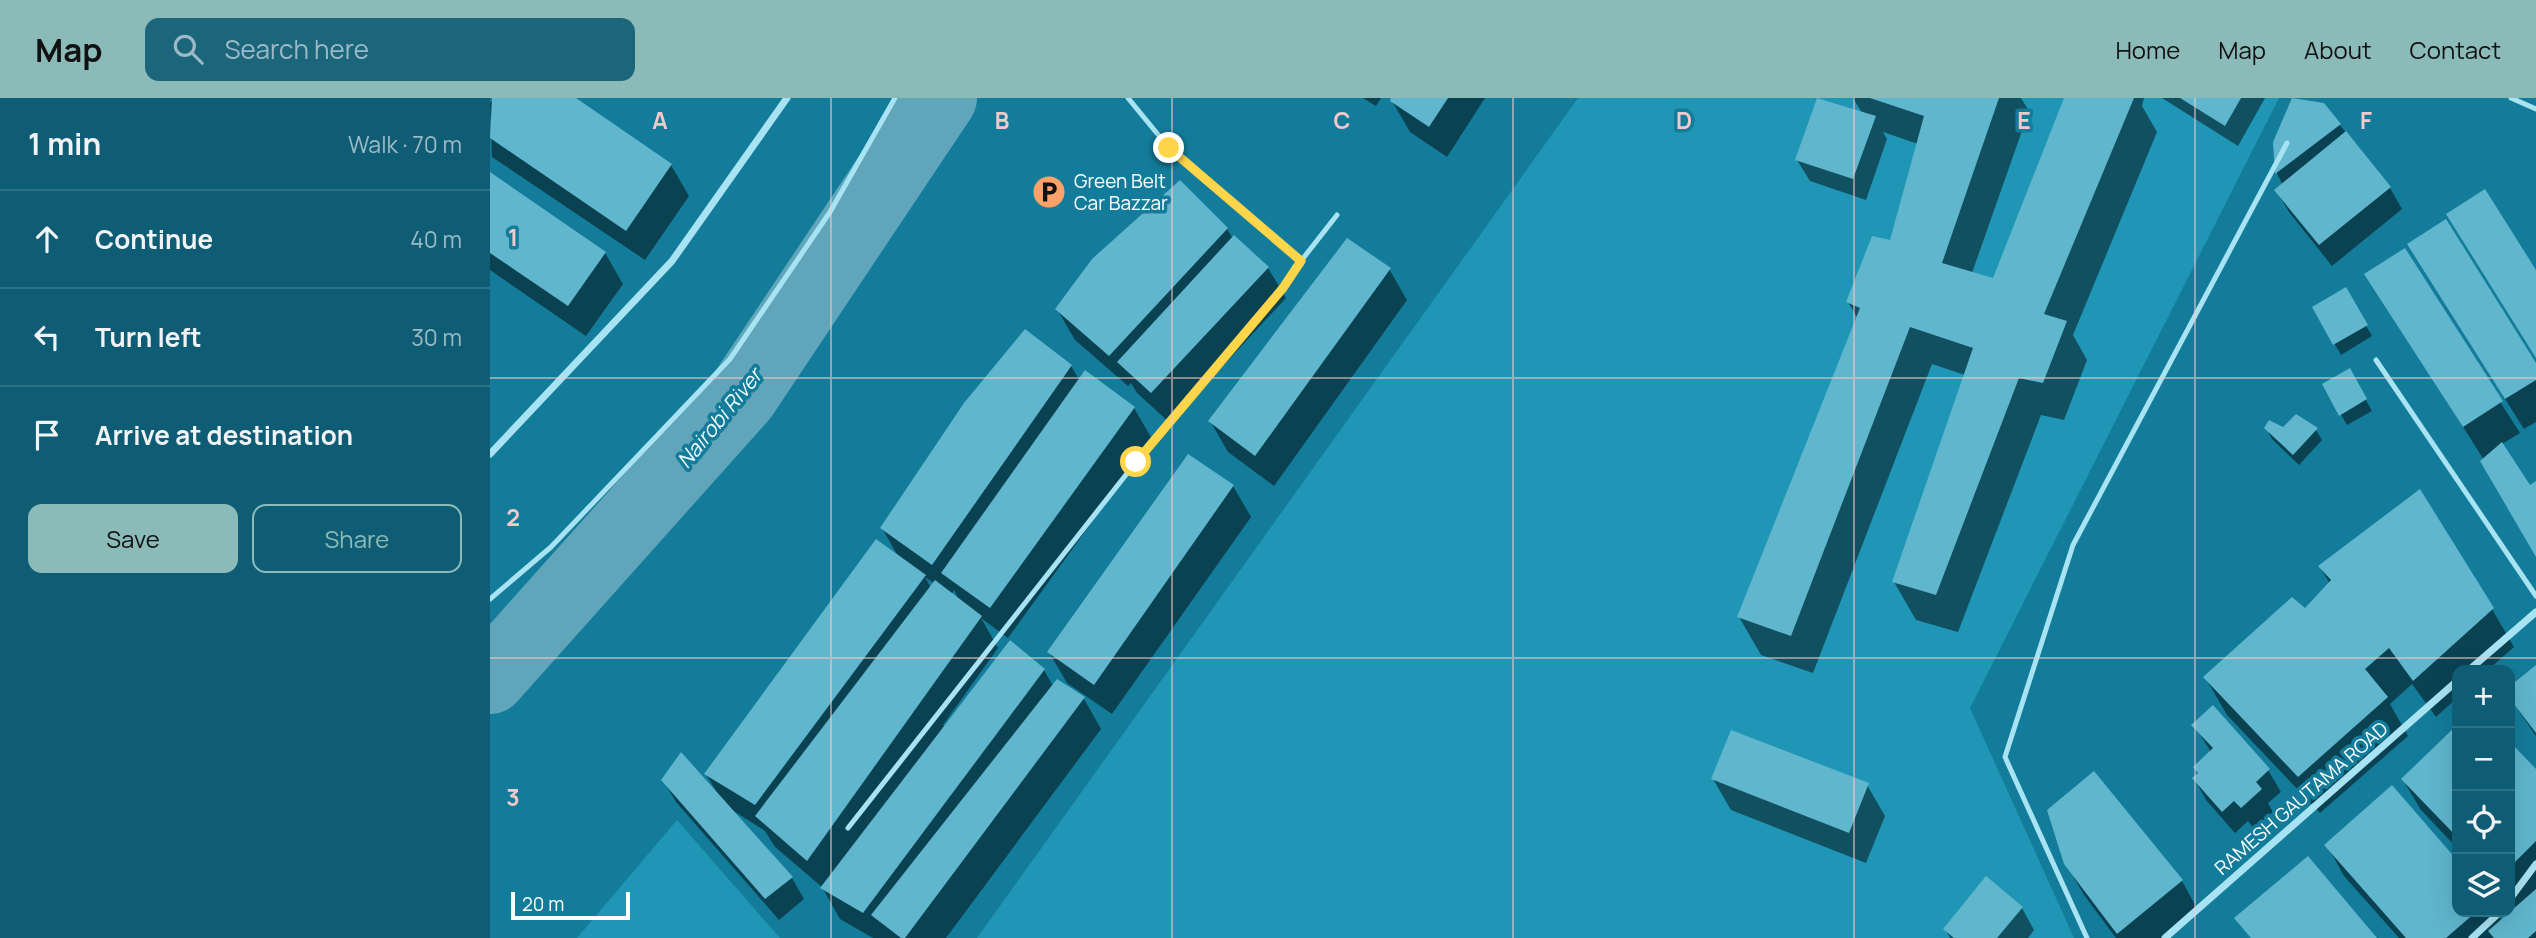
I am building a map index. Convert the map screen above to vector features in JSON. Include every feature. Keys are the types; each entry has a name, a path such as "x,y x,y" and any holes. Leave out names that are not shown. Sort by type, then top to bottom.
{"street":[{"path":"490,454 672,261 787,98"},
{"path":"2475,665 2536,611"},
{"name":"RAMESH GAUTAMA ROAD","path":"2165,938 2452,685"},
{"path":"2515,892 2536,864"},
{"path":"2472,938 2495,917"}],"lane":[{"path":"490,599 551,547 730,359 830,212 895,98"},
{"path":"1128,98 1169,148 1301,261"},
{"path":"2511,98 2536,109"},
{"path":"2087,938 2006,757 2073,545 2287,143"},
{"path":"848,828 1136,462 1283,288 1337,215"},
{"path":"2376,360 2536,596"}],"shaded area":[{"path":"1578,98 2279,98 1970,708 2074,938 977,938"},
{"path":"677,820 780,938 577,938"}],"building":[{"path":"492,98 576,98 672,164 626,231 490,138"},
{"path":"1391,98 1448,98 1429,127 1390,101"},
{"path":"1817,98 1876,116 1853,179 1795,160"},
{"path":"1870,98 1999,98 1942,263 1993,278 2064,98 2134,98 2044,314 2067,321 2043,383 2019,378 1936,595 1892,582 1973,348 1910,327 1791,636 1737,617 1860,308 1846,302 1872,236 1890,240 1924,116"},
{"path":"2180,98 2241,98 2225,126"},
{"path":"2292,98 2324,103 2341,124 2275,174 2273,142"},
{"path":"2346,131 2391,187 2319,245 2274,190"},
{"path":"490,172 606,252 568,306 490,253"},
{"path":"1180,180 1228,228 1109,356 1055,309 1092,259"},
{"path":"2485,189 2536,270 2536,358 2446,214"},
{"path":"2446,219 2536,363 2536,380 2505,399 2407,244"},
{"path":"1234,235 1269,267 1151,393 1117,362"},
{"path":"1347,238 1391,268 1255,456 1208,421"},
{"path":"2405,248 2503,401 2463,427 2364,274"},
{"path":"2346,287 2368,325 2333,345 2312,307"},
{"path":"1025,329 1072,365 932,565 880,528 964,403"},
{"path":"2350,368 2367,399 2339,416 2322,384"},
{"path":"1085,370 1135,407 990,608 941,573"},
{"path":"2296,414 2318,428 2293,455 2264,428 2269,420 2283,427"},
{"path":"2502,442 2530,485 2536,481 2536,557 2480,461"},
{"path":"1188,454 1234,485 1094,685 1047,652"},
{"path":"2420,489 2494,608 2413,681 2389,648 2365,669 2388,697 2298,777 2203,677 2292,597 2305,608 2331,580 2318,566"},
{"path":"876,539 926,575 755,805 704,774"},
{"path":"935,580 982,616 807,861 755,816"},
{"path":"1010,640 1045,669 863,913 820,888"},
{"path":"2536,665 2536,733 2515,706 2515,682"},
{"path":"1057,679 1085,697 905,938 901,938 871,915"},
{"path":"2213,705 2270,769 2256,782 2262,789 2241,808 2234,801 2222,812 2192,778 2198,773 2193,767 2213,748 2191,725"},
{"path":"1731,730 1869,783 1849,833 1711,779"},
{"path":"2452,730 2452,832 2401,779"},
{"path":"2515,747 2536,769 2536,841 2515,862"},
{"path":"681,752 793,877 765,899 661,780"},
{"path":"2094,771 2183,880 2117,934 2064,864 2047,810"},
{"path":"2392,785 2452,854 2452,917 2470,917 2446,938 2406,938 2324,845"},
{"path":"2308,856 2377,938 2251,938 2234,918"},
{"path":"1986,876 2023,907 1997,938 1954,938 1943,929"},
{"path":"2536,889 2536,931 2528,938 2494,938 2488,931 2504,917 2515,917 2515,907"}],"waterway":[{"name":"Nairobi River","path":"490,678 742,396 941,98"}],"place":[{"name":"Green Belt Car Bazzar","path":"1049,192"}],"route":[{"path":"1136,462 1283,288 1301,261 1169,148"}]}
